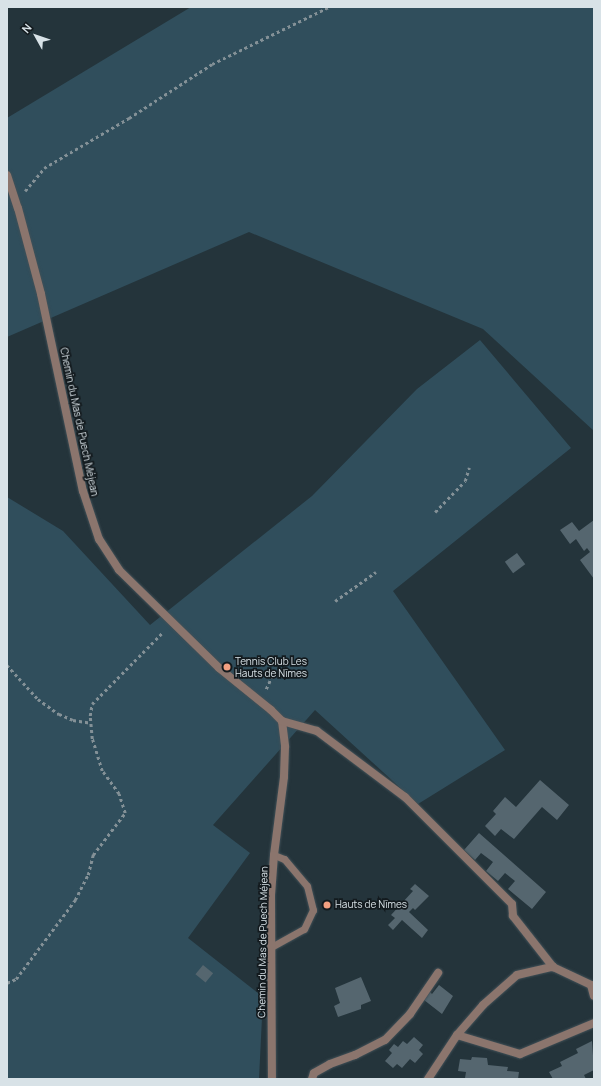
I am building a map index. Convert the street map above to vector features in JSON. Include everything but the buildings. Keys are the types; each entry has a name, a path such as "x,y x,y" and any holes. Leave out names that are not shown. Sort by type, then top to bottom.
{"street":[{"name":"Chemin du Mas de Puech Méjean","path":"7,175 41,294 83,491 99,539 125,576 219,668 260,700 282,721 285,747 284,777 274,855 272,895 272,1079"},
{"path":"282,721 317,731 406,798 512,904 513,916 553,967 591,984 594,996"},
{"path":"428,1079 457,1035 483,1005 518,975 553,967"},
{"path":"312,1079 314,1073 330,1064 355,1055 385,1040 410,1014 438,974"},
{"path":"457,1035 520,1054 594,1023"}],"lane":[{"path":"273,946 304,929 313,910 307,886 284,859 274,855"}],"path":[{"path":"15,199 44,168 129,118 212,64 329,7"},
{"path":"435,512 465,480 470,468"},
{"path":"335,601 376,572"},
{"path":"7,983 16,980 75,900 88,875 93,855 125,813 119,794 102,771 92,739 92,704 162,634"},
{"path":"7,665 38,699 59,714 73,720 91,722"},
{"path":"260,700 276,668"}],"shaded area":[{"path":"191,7 594,7 594,431 483,329 249,232 7,337 7,118"},
{"name":"Tennis Club Les Hauts de Nîmes","path":"480,340 571,448 393,591 505,750 418,804 315,710 213,825 250,853 188,938 263,997 259,1079 7,1079 7,497 63,531 150,625 312,496 417,389"}],"place":[{"name":"Tennis Club Les Hauts de Nîmes","path":"227,667"},
{"name":"Hauts de Nîmes","path":"327,905"}]}
